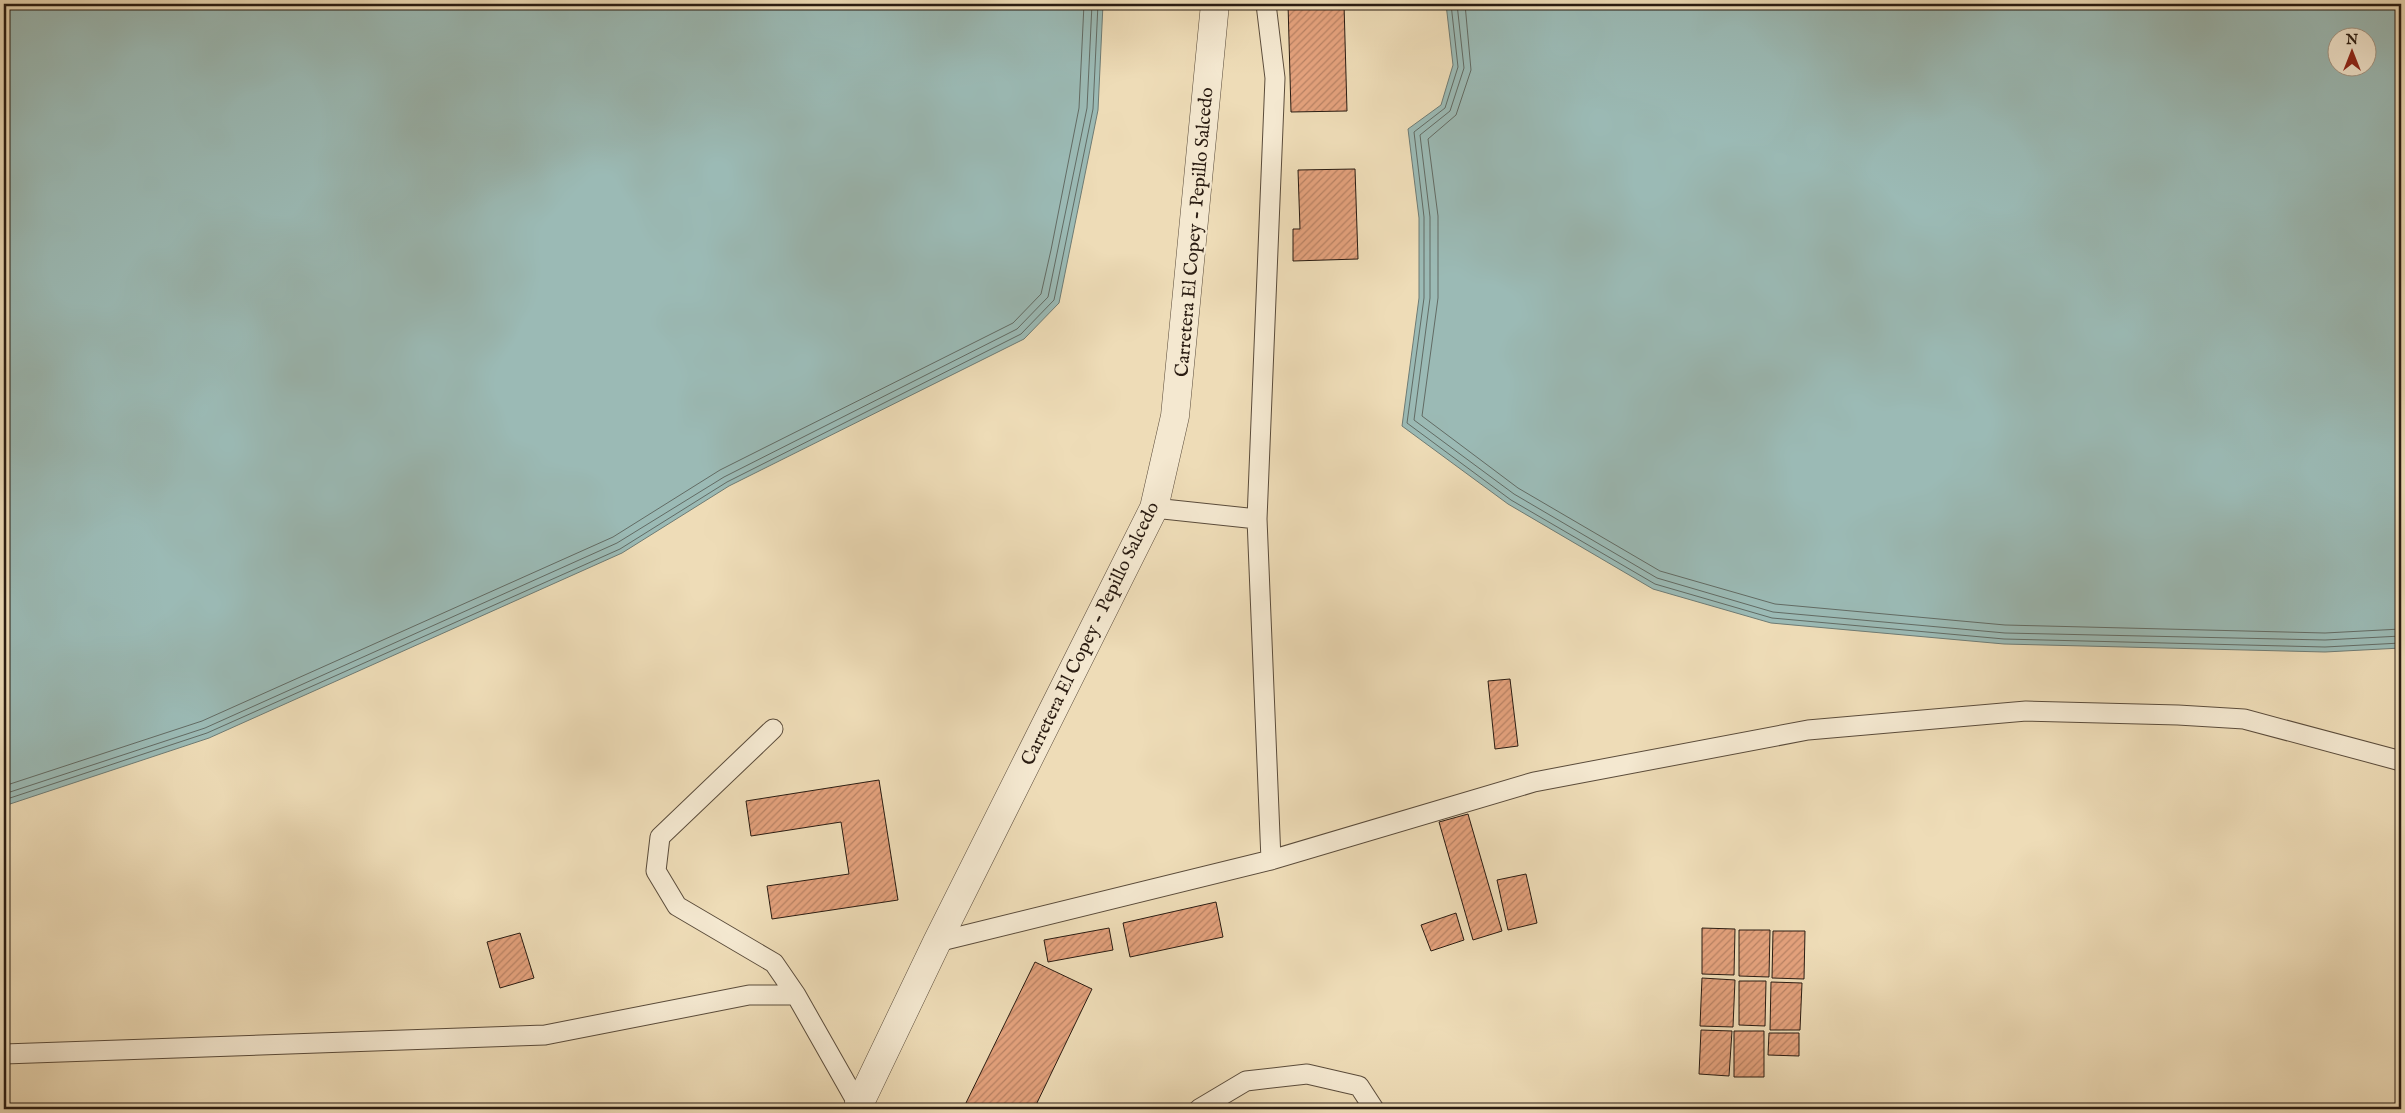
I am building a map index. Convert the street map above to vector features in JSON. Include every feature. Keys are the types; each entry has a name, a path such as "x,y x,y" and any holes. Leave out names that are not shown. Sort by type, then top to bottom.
{"street":[{"name":"Carretera El Copey - Pepillo Salcedo","path":"858,1108 937,942 1154,508 1176,416 1215,4"}],"lane":[{"path":"1266,4 1275,78 1258,519 1271,860"},
{"path":"1154,508 1258,519"},
{"path":"937,942 1271,860 1534,782 1808,730 2026,711 2178,715 2244,719 2401,761"},
{"path":"773,729 660,837 656,871 677,906 774,963 796,995 858,1108"},
{"path":"4,1054 545,1035 749,995 796,995"},
{"path":"1199,1109 1246,1081 1308,1074 1359,1086 1374,1109"}],"water":[{"path":"4,4 1103,4 1098,110 1059,303 1024,339 729,486 622,553 209,738 4,806"},
{"path":"1446,4 2401,4 2401,648 2325,652 2004,644 1771,623 1653,589 1508,504 1402,426 1419,298 1419,218 1408,129 1441,105 1453,65"}],"building":[{"path":"1288,4 1344,4 1347,111 1291,112"},
{"path":"1355,169 1358,259 1293,261 1293,229 1300,229 1298,170"},
{"path":"1510,679 1518,746 1495,749 1488,681"},
{"path":"879,780 898,900 772,919 767,886 849,874 841,822 751,836 746,801"},
{"path":"1468,814 1502,931 1473,940 1439,822"},
{"path":"1526,874 1537,923 1508,930 1497,880"},
{"path":"1216,902 1223,937 1130,957 1123,923"},
{"path":"1456,913 1464,940 1431,951 1421,925"},
{"path":"1109,928 1113,950 1048,962 1044,940"},
{"path":"1702,928 1735,929 1734,975 1702,974"},
{"path":"1739,930 1770,930 1769,977 1739,976"},
{"path":"1773,931 1805,931 1804,979 1772,978"},
{"path":"520,933 534,978 500,988 487,942"},
{"path":"1035,962 1092,989 1034,1109 963,1109"},
{"path":"1702,978 1735,980 1733,1027 1700,1026"},
{"path":"1739,981 1766,981 1765,1026 1739,1025"},
{"path":"1771,982 1802,983 1800,1030 1770,1030"},
{"path":"1701,1030 1732,1031 1729,1076 1699,1074"},
{"path":"1734,1031 1764,1031 1764,1077 1734,1077"},
{"path":"1769,1033 1799,1033 1799,1056 1768,1055"}]}
